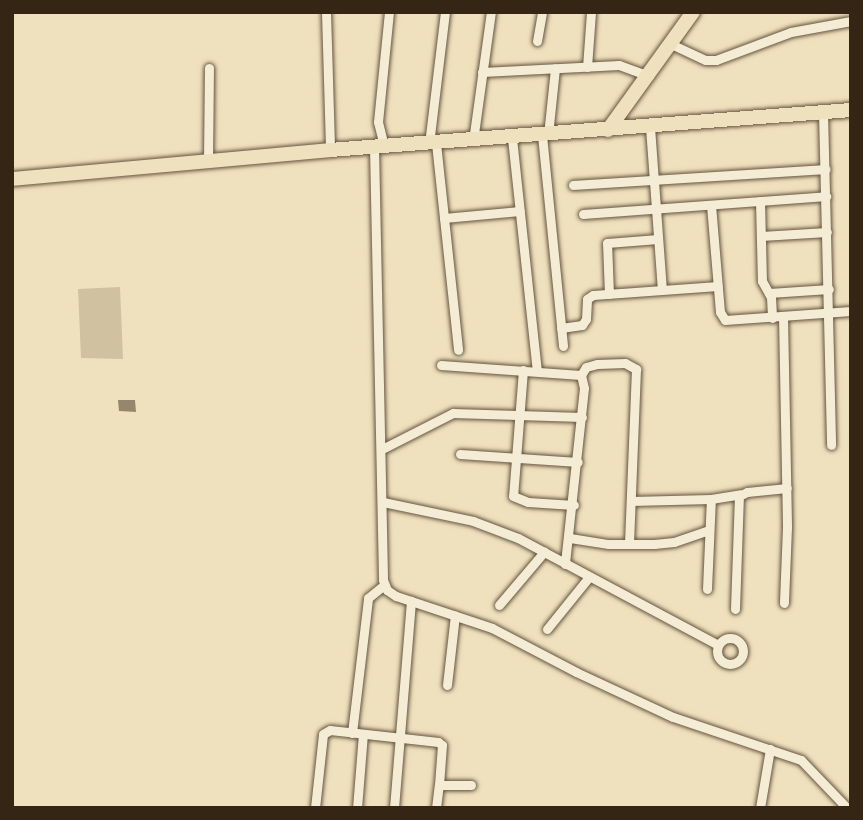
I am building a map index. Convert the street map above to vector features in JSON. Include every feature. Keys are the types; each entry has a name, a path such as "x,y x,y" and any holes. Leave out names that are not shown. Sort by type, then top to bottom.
{"main road":[{"path":"608,130 694,12"},
{"path":"12,179 330,150 851,110"}],"street":[{"path":"326,12 330,150"},
{"path":"389,12 378,122 384,585 390,593 492,628 673,717 806,763 847,808"},
{"path":"445,12 432,144 444,218 458,350"},
{"path":"473,141 491,12"},
{"path":"537,41 542,12"},
{"path":"587,67 592,12"},
{"path":"671,44 706,60 716,60 791,32 851,21"},
{"path":"482,72 627,66 649,76"},
{"path":"208,161 209,68"},
{"path":"555,68 545,135 563,346"},
{"path":"823,112 830,312 831,444"},
{"path":"650,127 663,290"},
{"path":"512,138 537,371"},
{"path":"573,185 825,169"},
{"path":"583,214 826,196"},
{"path":"760,201 762,281 769,293 772,317"},
{"path":"711,205 720,312 725,320 851,311"},
{"path":"444,218 520,211"},
{"path":"761,236 827,232"},
{"path":"609,293 607,243 658,239"},
{"path":"561,328 582,325 586,319 587,299 609,293 718,286"},
{"path":"769,293 829,289"},
{"path":"783,316 787,488 783,603"},
{"path":"580,375 586,367 597,364 625,363 636,369 629,544"},
{"path":"441,365 580,375"},
{"path":"523,370 513,492 516,499 574,505"},
{"path":"565,564 574,505 582,417 584,388 580,375"},
{"path":"382,449 453,412 582,417"},
{"path":"460,454 578,462"},
{"path":"631,500 711,499 787,488"},
{"path":"735,609 741,494"},
{"path":"707,589 711,499"},
{"path":"383,502 472,521 544,552 718,645"},
{"path":"570,538 629,544 667,543 709,530"},
{"path":"499,605 544,552"},
{"path":"547,629 589,577"},
{"path":"352,733 368,598 384,585"},
{"path":"394,808 411,601"},
{"path":"447,685 455,615"},
{"path":"314,808 323,734 330,730 440,743 436,808"},
{"path":"357,808 363,734"},
{"path":"760,808 769,749"},
{"path":"439,785 471,785"}],"shaded area":[{"path":"120,287 123,359 81,358 78,289"}],"building":[{"path":"118,400 135,400 136,412 119,411"}]}
